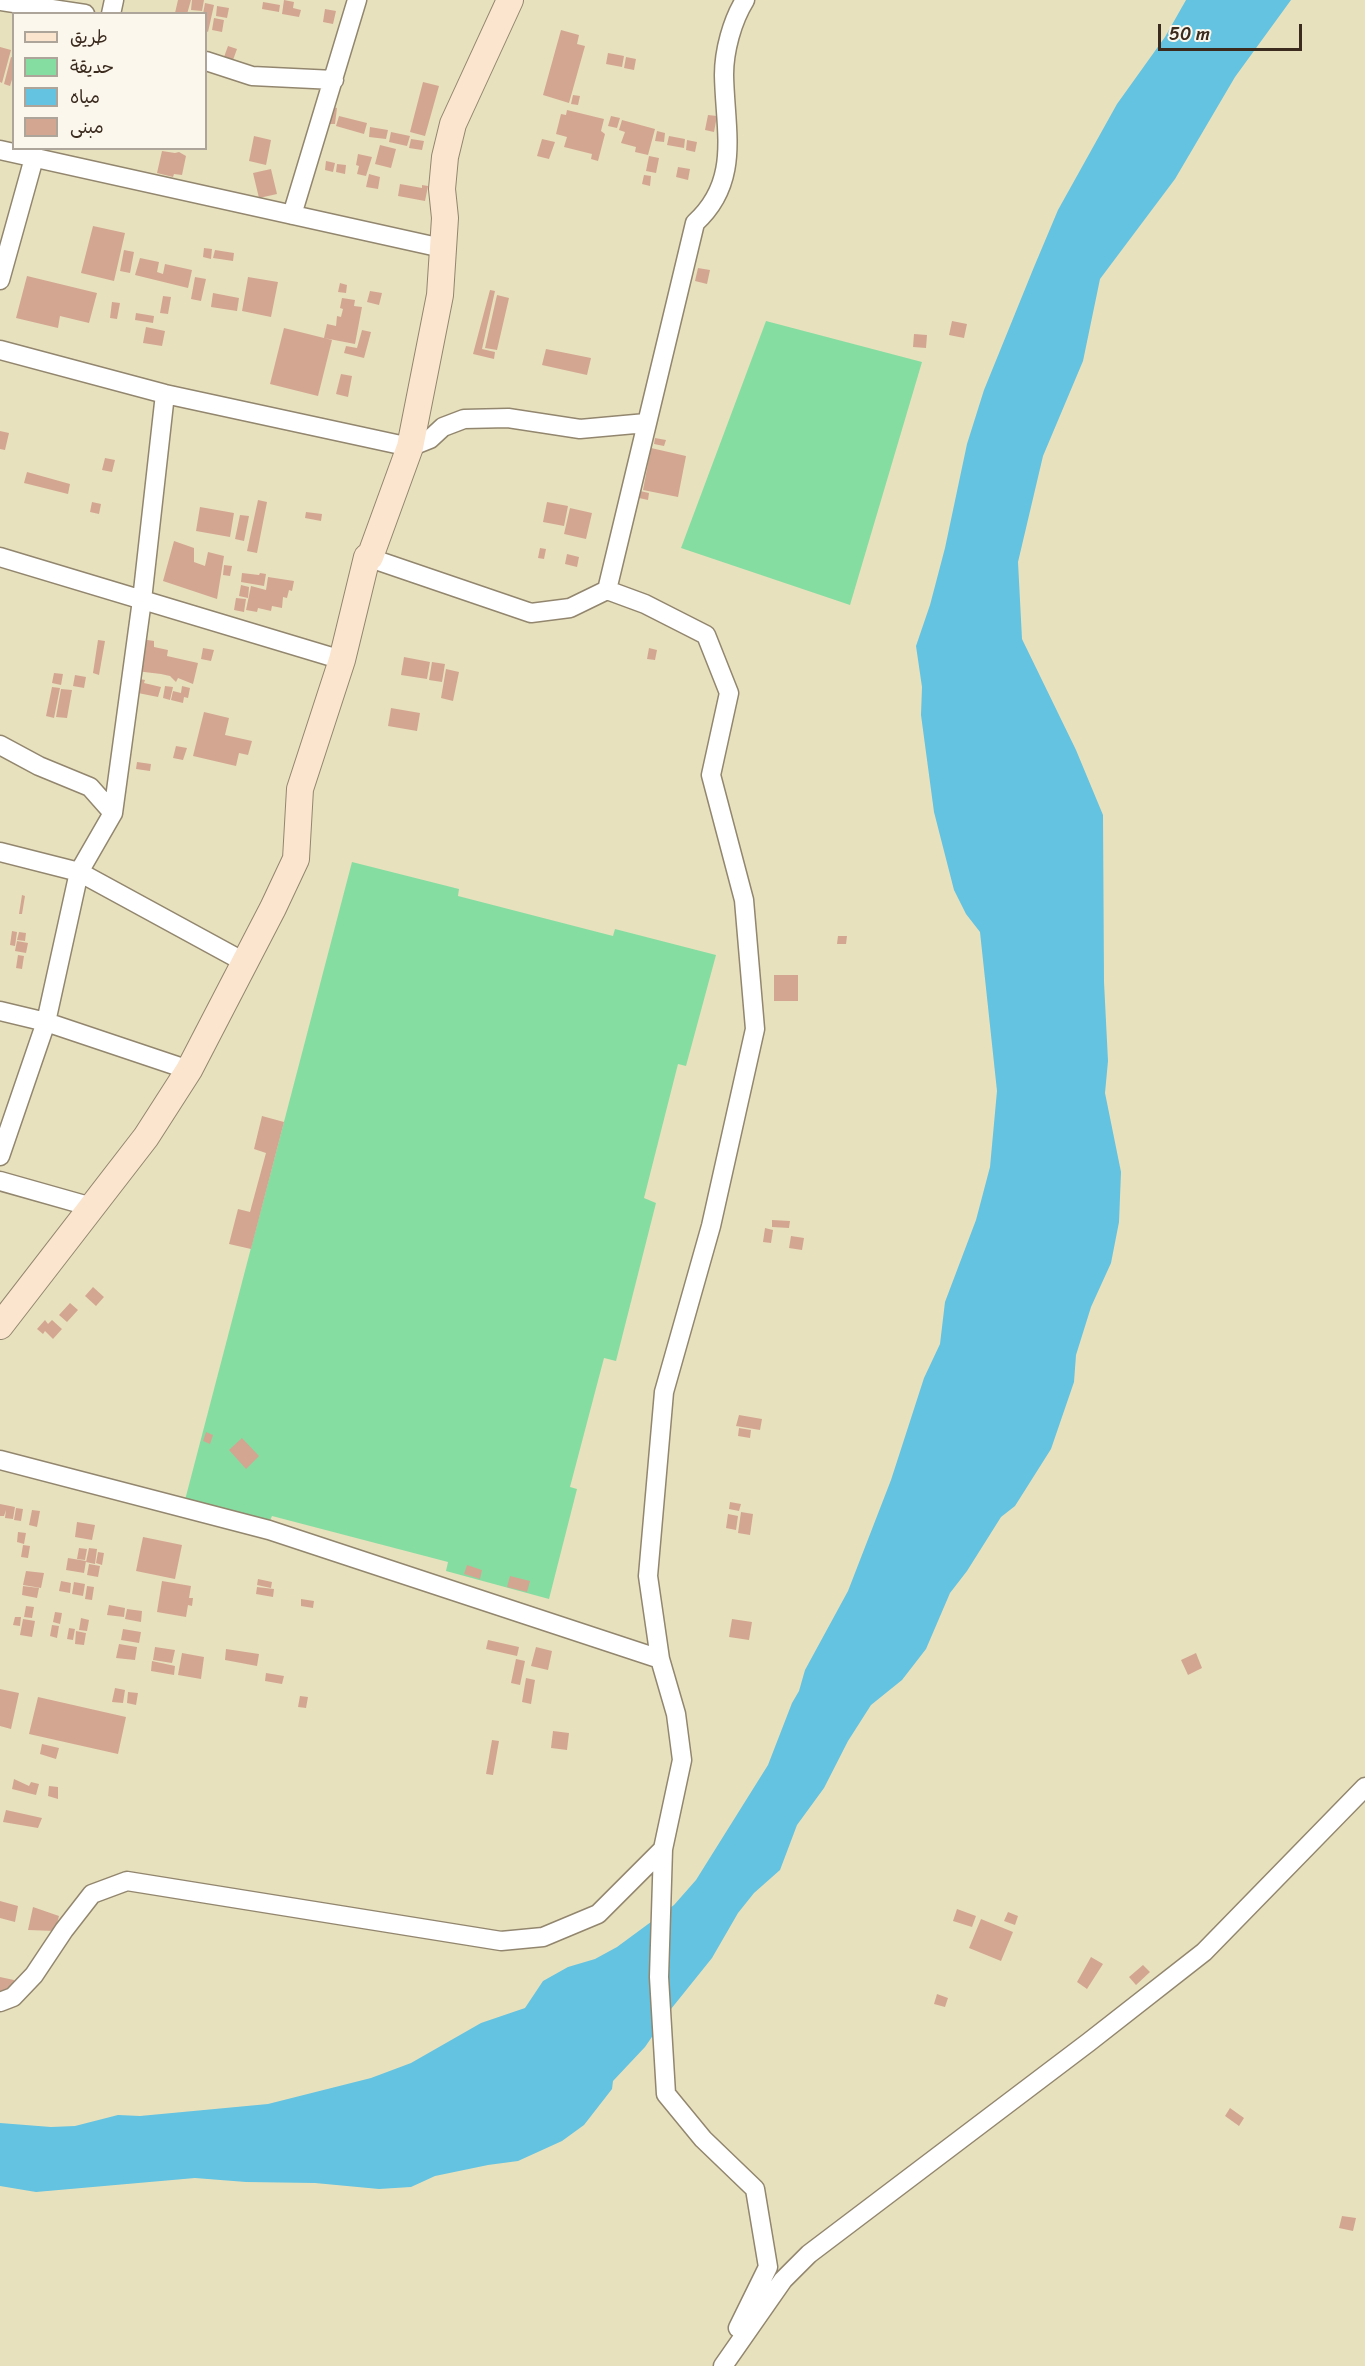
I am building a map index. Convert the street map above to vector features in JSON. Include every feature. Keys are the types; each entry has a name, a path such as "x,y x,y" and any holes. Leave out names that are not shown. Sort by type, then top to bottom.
{"street":[{"path":"292,215 357,0"},
{"path":"0,1326 146,1137 189,1070 246,963 296,859 300,789 342,660 367,557 370,557 410,447 440,295 445,218 442,189 445,157 453,124 510,0"},
{"path":"607,590 695,223 709,210 724,177 729,144 724,74 728,45 739,9 745,0"},
{"path":"0,1 72,12"},
{"path":"207,61 252,76 334,80"},
{"path":"0,150 442,248"},
{"path":"0,280 34,158"},
{"path":"0,350 165,394 410,447 430,440 443,427 464,419 508,418 580,429 646,423"},
{"path":"0,1156 46,1022 79,872 113,813 142,600 165,394"},
{"path":"0,557 342,660"},
{"path":"367,557 531,613 570,608 607,590 645,604 706,635 729,693 711,775 744,900 755,1029 711,1227 664,1392 648,1576 660,1659 676,1714 682,1760 663,1849 659,1977 666,2094 703,2139 755,2189 768,2267 721,2366"},
{"path":"0,745 39,766 90,787 113,813"},
{"path":"0,852 79,872 246,963"},
{"path":"0,1011 46,1022 189,1070"},
{"path":"0,1181 92,1207"},
{"path":"0,1460 269,1530 660,1659"},
{"path":"721,2366 783,2280 808,2254 1089,2042 1204,1952 1365,1787"},
{"path":"0,2002 13,1997 34,1975 64,1930 92,1894 127,1881 501,1941 543,1937 598,1914 663,1849"}],"green space":[{"path":"766,321 922,362 850,605 681,548"},
{"path":"352,862 459,889 458,896 613,936 615,929 716,955 686,1066 678,1064 644,1198 656,1203 616,1361 604,1358 570,1487 577,1489 549,1599 446,1571 448,1562 272,1516 269,1523 185,1500"}],"water":[{"path":"1186,0 1291,0 1235,77 1175,179 1100,279 1083,361 1043,456 1018,562 1022,639 1076,750 1103,815 1104,982 1108,1061 1105,1093 1121,1172 1119,1222 1111,1263 1091,1307 1076,1355 1074,1382 1051,1449 1015,1506 1001,1517 967,1571 950,1593 926,1649 902,1680 871,1705 848,1741 824,1788 797,1825 780,1870 754,1893 738,1913 712,1958 671,2009 645,2047 613,2081 612,2089 584,2125 562,2141 518,2161 435,2176 411,2187 379,2189 315,2183 246,2182 195,2178 36,2192 0,2186 0,2123 51,2127 75,2126 118,2115 140,2116 268,2104 371,2078 411,2063 481,2023 525,2008 543,1981 568,1967 595,1959 617,1947 674,1905 696,1880 768,1765 792,1703 799,1691 805,1670 848,1591 891,1480 924,1378 940,1344 945,1302 976,1220 990,1167 997,1091 980,932 966,914 954,890 934,812 921,715 922,687 916,646 945,548 967,444 984,390 1034,267 1058,210 1117,104 1165,37"}],"building":[{"path":"178,0 191,0 188,12 175,12"},
{"path":"192,0 204,0 202,11 191,10"},
{"path":"284,0 294,2 293,8 301,10 299,17 282,14"},
{"path":"263,2 280,5 279,12 262,9"},
{"path":"205,3 214,5 208,32 207,12 203,12"},
{"path":"217,6 229,8 227,18 216,16"},
{"path":"325,9 336,11 333,24 323,22"},
{"path":"214,18 224,20 222,32 212,30"},
{"path":"561,30 579,35 577,44 585,46 569,103 543,95"},
{"path":"228,46 237,49 233,60 224,57"},
{"path":"0,47 11,50 2,83 0,82"},
{"path":"608,53 624,56 622,67 606,64"},
{"path":"11,57 12,80 10,86 4,84"},
{"path":"626,57 636,59 634,70 624,68"},
{"path":"423,82 439,86 425,136 410,132"},
{"path":"573,95 580,96 578,105 571,104"},
{"path":"332,107 337,108 335,124 330,124"},
{"path":"567,110 604,119 601,131 605,134 598,161 591,159 592,154 564,147 567,137 556,134 561,114 566,115"},
{"path":"708,115 717,116 714,132 705,130"},
{"path":"339,116 367,123 364,134 336,126"},
{"path":"611,116 620,118 617,128 608,126"},
{"path":"622,120 655,129 648,155 635,152 636,147 621,143 625,132 619,130"},
{"path":"370,127 388,130 386,139 369,137"},
{"path":"657,131 665,133 664,142 655,141"},
{"path":"391,132 410,136 407,146 389,142"},
{"path":"254,136 271,140 266,165 249,161"},
{"path":"669,136 685,139 684,148 667,145"},
{"path":"411,139 424,141 422,150 409,148"},
{"path":"542,139 555,142 549,159 537,156"},
{"path":"687,140 697,142 695,152 686,150"},
{"path":"380,145 396,149 391,168 375,164"},
{"path":"162,151 179,152 186,156 182,175 174,174 173,177 157,173"},
{"path":"358,154 372,157 366,176 357,174"},
{"path":"649,156 659,158 656,173 646,171"},
{"path":"326,161 335,163 333,172 325,170"},
{"path":"337,164 346,165 345,174 336,172"},
{"path":"678,167 690,169 688,180 676,177"},
{"path":"271,169 277,194 259,198 253,173"},
{"path":"369,174 380,177 378,189 366,187"},
{"path":"644,175 651,176 650,186 642,184"},
{"path":"400,184 422,188 422,185 428,186 425,201 398,196"},
{"path":"93,226 125,233 114,281 81,273"},
{"path":"204,248 212,249 211,259 203,257"},
{"path":"124,250 134,252 130,273 120,271"},
{"path":"215,250 234,253 233,261 213,258"},
{"path":"140,258 159,262 157,272 163,274 165,264 192,270 188,288 135,275"},
{"path":"698,268 710,270 707,284 695,281"},
{"path":"27,276 97,293 89,323 60,316 58,328 16,318"},
{"path":"195,277 206,279 201,301 191,299"},
{"path":"248,277 278,282 271,317 242,311"},
{"path":"340,283 347,285 346,293 338,292"},
{"path":"490,290 495,291 482,349 495,352 494,359 473,354"},
{"path":"370,291 382,293 379,305 367,302"},
{"path":"213,293 239,298 237,311 211,307"},
{"path":"497,295 509,298 497,350 485,348"},
{"path":"163,296 171,297 168,314 160,313"},
{"path":"342,298 355,300 354,306 362,307 355,344 324,338 327,324 336,326 337,316 341,317"},
{"path":"112,302 120,303 117,319 110,318"},
{"path":"136,313 154,316 153,323 135,320"},
{"path":"952,321 967,324 964,338 949,335"},
{"path":"146,327 165,331 162,346 143,343"},
{"path":"284,328 332,340 318,396 270,384"},
{"path":"362,330 371,332 364,358 344,353 346,346 357,348"},
{"path":"914,334 927,335 926,348 913,347"},
{"path":"546,349 591,358 587,375 542,365"},
{"path":"341,374 352,376 348,397 336,394"},
{"path":"0,431 9,433 5,450 0,449"},
{"path":"655,438 666,440 664,446 654,444"},
{"path":"651,448 686,456 678,497 643,490"},
{"path":"105,458 115,460 112,472 102,470"},
{"path":"27,472 70,484 68,494 24,483"},
{"path":"640,491 649,493 648,500 639,498"},
{"path":"258,500 267,502 257,553 247,551"},
{"path":"92,502 101,504 99,514 90,512"},
{"path":"547,502 568,506 564,526 543,522"},
{"path":"200,507 234,513 230,537 196,531"},
{"path":"570,508 592,513 586,539 564,534"},
{"path":"306,512 322,514 321,521 305,518"},
{"path":"240,515 249,516 244,541 235,539"},
{"path":"174,541 194,548 194,562 205,566 208,552 224,556 217,599 163,581"},
{"path":"540,548 546,549 544,559 538,558"},
{"path":"567,554 579,557 577,567 565,564"},
{"path":"224,565 232,566 230,576 223,575"},
{"path":"242,573 266,574 264,586 241,582"},
{"path":"268,577 294,581 292,591 289,590 287,598 283,597 282,608 272,606 271,611 258,608 257,612 246,610 251,586 266,590"},
{"path":"241,585 249,587 248,598 239,596"},
{"path":"236,598 246,599 244,612 234,610"},
{"path":"141,639 154,641 154,647 168,650 167,656 198,663 193,684 178,678 176,682 170,676 136,671"},
{"path":"98,640 105,641 99,675 93,673"},
{"path":"203,648 214,650 211,661 201,659"},
{"path":"649,648 657,650 655,660 647,659"},
{"path":"404,657 430,662 427,679 401,675"},
{"path":"432,662 445,664 442,682 429,680"},
{"path":"446,669 459,672 453,701 441,698"},
{"path":"54,673 63,674 61,685 52,683"},
{"path":"75,675 86,677 84,688 73,686"},
{"path":"135,678 161,687 158,697 133,692"},
{"path":"165,686 173,687 170,700 163,698"},
{"path":"182,686 190,688 188,698 184,697 183,703 171,700 173,691 181,693"},
{"path":"52,687 60,688 54,718 46,716"},
{"path":"61,689 72,690 67,718 56,717"},
{"path":"391,708 420,713 417,731 388,726"},
{"path":"204,712 229,718 225,735 252,741 248,755 239,753 236,766 193,756"},
{"path":"176,746 187,748 183,760 173,758"},
{"path":"137,762 151,764 150,771 136,769"},
{"path":"22,895 25,896 22,914 19,914"},
{"path":"12,931 17,932 15,946 10,945"},
{"path":"19,932 26,933 25,941 17,940"},
{"path":"838,936 847,936 846,944 837,944"},
{"path":"17,941 28,943 26,953 15,951"},
{"path":"18,955 24,956 22,969 16,968"},
{"path":"774,975 798,975 798,1001 774,1001"},
{"path":"262,1116 284,1122 251,1249 229,1244 238,1209 250,1212 266,1153 254,1149"},
{"path":"772,1220 790,1221 789,1228 772,1227"},
{"path":"765,1228 773,1230 771,1243 763,1242"},
{"path":"791,1236 804,1238 802,1250 789,1248"},
{"path":"93,1287 104,1297 96,1306 85,1296"},
{"path":"70,1303 78,1310 67,1322 59,1315"},
{"path":"45,1320 48,1324 52,1320 62,1329 53,1339 45,1331 43,1334 37,1329"},
{"path":"739,1415 762,1419 760,1430 736,1426"},
{"path":"739,1428 751,1430 750,1438 738,1436"},
{"path":"206,1432 213,1435 210,1444 203,1441"},
{"path":"242,1438 259,1456 246,1469 229,1450"},
{"path":"730,1502 741,1504 739,1511 729,1509"},
{"path":"0,1504 15,1507 13,1519 5,1518 6,1510 4,1516 0,1516"},
{"path":"16,1508 23,1509 21,1521 14,1520"},
{"path":"32,1510 40,1511 37,1527 29,1525"},
{"path":"741,1512 753,1514 750,1535 738,1533"},
{"path":"728,1514 738,1516 736,1530 726,1528"},
{"path":"77,1522 95,1525 92,1540 75,1537"},
{"path":"18,1532 26,1533 24,1544 17,1542"},
{"path":"143,1537 182,1545 175,1579 136,1571"},
{"path":"23,1545 30,1546 28,1558 21,1557"},
{"path":"79,1548 87,1549 85,1560 77,1559"},
{"path":"89,1548 97,1549 95,1564 86,1562"},
{"path":"98,1552 104,1553 102,1565 96,1563"},
{"path":"68,1558 86,1561 84,1573 66,1570"},
{"path":"89,1564 100,1566 98,1577 87,1575"},
{"path":"467,1565 482,1570 480,1579 464,1574"},
{"path":"26,1571 44,1573 41,1588 23,1585"},
{"path":"510,1576 530,1581 527,1592 507,1587"},
{"path":"258,1579 272,1582 271,1588 257,1585"},
{"path":"61,1581 71,1583 70,1593 59,1591"},
{"path":"162,1581 191,1586 189,1598 193,1598 192,1606 188,1605 186,1617 157,1612"},
{"path":"74,1582 85,1584 83,1596 72,1594"},
{"path":"23,1586 39,1588 37,1598 22,1595"},
{"path":"87,1586 94,1587 92,1600 85,1599"},
{"path":"257,1587 274,1589 273,1597 256,1594"},
{"path":"301,1599 314,1601 313,1608 301,1606"},
{"path":"109,1605 125,1608 124,1617 107,1615"},
{"path":"26,1606 34,1607 32,1618 24,1617"},
{"path":"127,1609 142,1611 141,1622 125,1619"},
{"path":"55,1612 62,1613 60,1624 53,1622"},
{"path":"15,1617 21,1617 20,1626 13,1625"},
{"path":"81,1618 89,1620 87,1631 79,1630"},
{"path":"23,1619 35,1621 32,1637 20,1635"},
{"path":"732,1619 752,1622 749,1640 729,1637"},
{"path":"52,1625 59,1626 57,1638 50,1636"},
{"path":"69,1628 75,1629 73,1640 67,1639"},
{"path":"123,1629 141,1632 139,1643 121,1640"},
{"path":"76,1631 86,1633 84,1645 75,1644"},
{"path":"488,1640 519,1647 517,1656 486,1649"},
{"path":"119,1644 137,1647 135,1660 116,1658"},
{"path":"155,1647 175,1650 172,1663 153,1660"},
{"path":"536,1647 552,1651 548,1670 531,1666"},
{"path":"226,1649 259,1654 257,1666 225,1660"},
{"path":"182,1653 204,1657 201,1679 178,1675"},
{"path":"1196,1653 1202,1668 1188,1675 1181,1660"},
{"path":"516,1659 525,1661 520,1685 511,1683"},
{"path":"152,1661 175,1666 174,1675 151,1671"},
{"path":"266,1673 284,1676 282,1684 265,1681"},
{"path":"526,1678 535,1680 531,1704 522,1702"},
{"path":"115,1688 125,1690 123,1703 112,1702"},
{"path":"0,1689 19,1693 11,1729 0,1726"},
{"path":"128,1692 138,1693 136,1705 127,1703"},
{"path":"300,1696 308,1697 306,1708 298,1707"},
{"path":"38,1697 126,1717 118,1754 29,1734"},
{"path":"553,1731 569,1733 567,1750 551,1748"},
{"path":"492,1740 499,1741 493,1775 486,1774"},
{"path":"42,1744 59,1748 56,1759 40,1754"},
{"path":"14,1779 29,1786 31,1782 39,1784 36,1795 12,1789"},
{"path":"49,1786 58,1787 58,1799 48,1796"},
{"path":"6,1810 42,1818 38,1828 3,1822"},
{"path":"0,1901 18,1906 15,1922 0,1918"},
{"path":"33,1907 59,1916 55,1931 28,1930"},
{"path":"957,1909 976,1916 972,1927 953,1921"},
{"path":"1008,1912 1018,1916 1015,1925 1004,1921"},
{"path":"981,1919 1013,1932 1001,1961 969,1948"},
{"path":"1091,1957 1103,1964 1087,1989 1077,1982"},
{"path":"1143,1965 1150,1972 1136,1985 1129,1977"},
{"path":"0,1977 14,1980 13,1997 0,1995"},
{"path":"937,1994 948,1998 945,2007 934,2004"},
{"path":"1230,2108 1244,2118 1239,2126 1225,2116"},
{"path":"1342,2216 1356,2218 1353,2231 1339,2228"}]}
